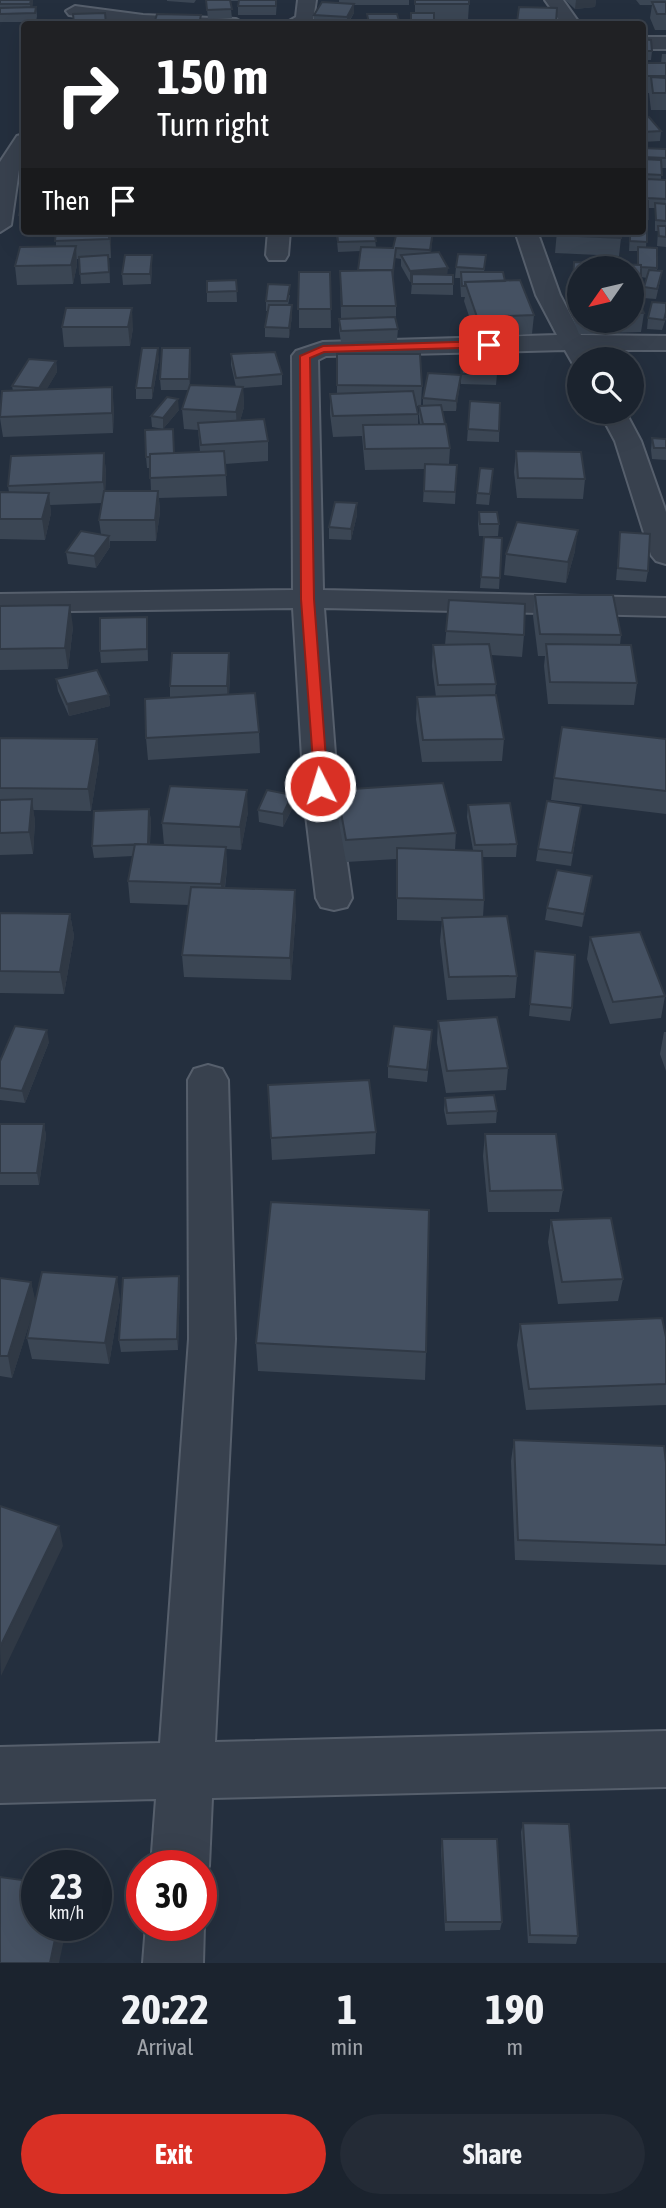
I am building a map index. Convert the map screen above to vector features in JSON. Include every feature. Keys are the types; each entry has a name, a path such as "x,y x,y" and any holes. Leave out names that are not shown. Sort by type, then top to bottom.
{"street":[{"path":"301,21 304,20 307,0"},
{"path":"554,0 569,21"},
{"path":"74,12 166,21"},
{"path":"646,43 666,43"},
{"path":"0,225 12,163 21,146"},
{"path":"277,256 279,235"},
{"path":"528,235 548,295 575,347"},
{"path":"622,347 666,343"},
{"path":"334,898 322,807 307,599 305,356 323,349 567,351"},
{"path":"619,424 628,441 666,555"},
{"path":"0,603 307,599 666,607"},
{"path":"181,1850 212,1339 208,1080"},
{"path":"0,1775 666,1759"},
{"path":"173,1963 175,1941"}],"building":[{"path":"0,0 31,0 30,4 0,4"},
{"path":"206,0 230,0 232,9 207,10"},
{"path":"239,0 276,0 276,6 238,6"},
{"path":"415,0 469,0 469,4 415,4"},
{"path":"322,2 354,4 347,17 314,15"},
{"path":"652,2 666,2 666,14 657,14"},
{"path":"36,7 35,13 0,14 0,8"},
{"path":"519,7 557,8 556,21 517,21"},
{"path":"105,13 106,21 74,21 73,14"},
{"path":"411,13 434,13 434,21 411,21"},
{"path":"157,14 201,15 200,21 155,21"},
{"path":"367,14 397,14 399,21 368,21"},
{"path":"646,39 651,40 652,51 646,51"},
{"path":"646,63 666,63 666,76 646,76"},
{"path":"651,77 666,78 666,93 653,93"},
{"path":"646,117 649,117 661,131 646,132"},
{"path":"646,148 666,149 666,158 646,157"},
{"path":"646,159 661,160 662,175 646,174"},
{"path":"647,179 666,180 666,199 647,198"},
{"path":"646,201 648,201 646,219"},
{"path":"655,203 666,204 666,221 656,220"},
{"path":"647,224 647,242 630,241 630,235 646,235"},
{"path":"658,226 666,226 666,237 659,236"},
{"path":"56,235 109,235 109,239 55,241"},
{"path":"337,235 375,235 376,241 338,242"},
{"path":"396,235 432,235 430,250 396,248 393,272 358,270 361,247 393,248"},
{"path":"557,235 621,235 621,238"},
{"path":"76,246 71,265 15,266 20,247"},
{"path":"638,247 657,248 657,268 644,267 644,256 638,256"},
{"path":"439,252 448,268 410,271 401,255"},
{"path":"458,254 486,255 484,269 456,267"},
{"path":"108,255 109,272 80,274 79,257"},
{"path":"125,255 152,255 150,274 122,274"},
{"path":"392,270 396,306 342,306 340,271"},
{"path":"649,270 662,271 657,289 644,287"},
{"path":"299,272 330,272 331,309 298,309"},
{"path":"461,272 503,272 505,281 465,282 465,286 462,286"},
{"path":"412,274 453,275 453,284 412,284"},
{"path":"236,280 237,291 207,292 207,281"},
{"path":"520,280 534,315 477,317 465,282"},
{"path":"268,284 290,285 287,301 266,301"},
{"path":"652,302 666,303 664,320 648,318"},
{"path":"269,305 292,305 289,328 265,327"},
{"path":"66,308 132,308 128,327 62,327"},
{"path":"395,317 398,329 341,331 339,319"},
{"path":"142,348 158,348 152,388 136,388"},
{"path":"162,348 190,348 189,379 160,379"},
{"path":"460,351 495,351 497,374 462,374"},
{"path":"275,352 282,374 236,378 231,354"},
{"path":"337,354 420,354 422,386 337,385"},
{"path":"29,359 56,361 39,388 12,386"},
{"path":"428,373 461,375 456,401 423,398"},
{"path":"190,385 243,387 236,412 182,409"},
{"path":"112,387 112,413 0,417 2,391"},
{"path":"413,391 418,414 333,416 330,394"},
{"path":"167,397 178,399 163,418 151,416"},
{"path":"470,401 500,403 499,431 468,429"},
{"path":"441,405 445,424 423,424 419,406"},
{"path":"264,419 268,441 201,445 198,423"},
{"path":"446,424 450,448 365,449 363,425"},
{"path":"173,429 174,453 150,454 150,457 146,457 145,430"},
{"path":"652,438 666,439 666,448 654,448"},
{"path":"224,451 226,475 150,478 150,454"},
{"path":"516,451 581,452 585,479 518,478"},
{"path":"104,453 103,482 8,486 11,456"},
{"path":"425,464 457,465 455,492 424,491"},
{"path":"480,468 493,469 490,494 477,493"},
{"path":"104,491 158,491 155,520 99,520"},
{"path":"0,492 49,493 42,519 0,519"},
{"path":"335,502 357,503 351,529 329,527"},
{"path":"479,512 497,512 499,524 480,524"},
{"path":"517,522 578,530 568,562 506,554"},
{"path":"81,531 109,536 94,556 66,552"},
{"path":"620,532 650,534 648,571 618,568"},
{"path":"484,537 502,538 500,578 481,577"},
{"path":"535,595 613,595 621,635 540,634"},
{"path":"449,600 525,604 524,635 446,631"},
{"path":"70,605 65,648 0,649 0,606"},
{"path":"147,617 147,649 100,651 100,618"},
{"path":"489,644 496,684 438,685 433,645"},
{"path":"546,644 631,645 637,683 550,682"},
{"path":"172,653 229,653 227,686 170,686"},
{"path":"97,670 109,695 67,704 56,679"},
{"path":"255,693 259,732 146,738 145,699"},
{"path":"496,695 504,739 423,740 417,697"},
{"path":"562,727 666,739 666,791 554,778"},
{"path":"0,738 97,739 88,789 0,788"},
{"path":"443,783 456,833 346,840 337,790"},
{"path":"170,786 247,790 240,827 162,823"},
{"path":"267,790 292,795 283,814 258,810"},
{"path":"32,799 29,832 0,833 0,800"},
{"path":"547,801 581,806 572,853 538,849"},
{"path":"510,803 517,844 475,845 468,805"},
{"path":"149,809 148,844 92,846 94,811"},
{"path":"135,844 226,847 221,884 128,881"},
{"path":"397,848 482,851 484,900 397,898"},
{"path":"557,870 592,876 584,914 547,908"},
{"path":"191,887 295,890 290,958 182,955"},
{"path":"0,913 70,914 60,972 0,971"},
{"path":"507,916 517,976 449,977 442,918"},
{"path":"640,932 665,996 613,1002 590,937"},
{"path":"535,951 575,955 572,1008 530,1004"},
{"path":"497,1017 508,1068 447,1071 438,1021"},
{"path":"15,1026 47,1030 22,1091 0,1088 0,1061"},
{"path":"394,1026 432,1030 427,1070 388,1066"},
{"path":"369,1080 376,1132 271,1138 268,1085"},
{"path":"494,1095 497,1111 447,1113 445,1098"},
{"path":"0,1124 44,1124 37,1173 0,1173"},
{"path":"485,1134 556,1134 563,1190 490,1191"},
{"path":"271,1202 429,1210 426,1352 256,1343"},
{"path":"611,1218 623,1279 562,1282 551,1220"},
{"path":"42,1272 117,1277 105,1343 27,1338"},
{"path":"179,1276 177,1339 119,1340 123,1278"},
{"path":"0,1278 31,1282 8,1356 0,1356"},
{"path":"662,1318 666,1337 666,1384 529,1389 520,1324"},
{"path":"514,1440 664,1446 666,1545 518,1540"},
{"path":"0,1506 59,1526 0,1647"},
{"path":"523,1823 569,1824 578,1936 530,1935"},
{"path":"442,1839 497,1839 502,1922 446,1922"},
{"path":"0,1877 21,1880 21,1941 55,1941 50,1963 0,1963"}],"route":[{"path":"320,786 307,599 305,356 323,349 489,345"}]}
